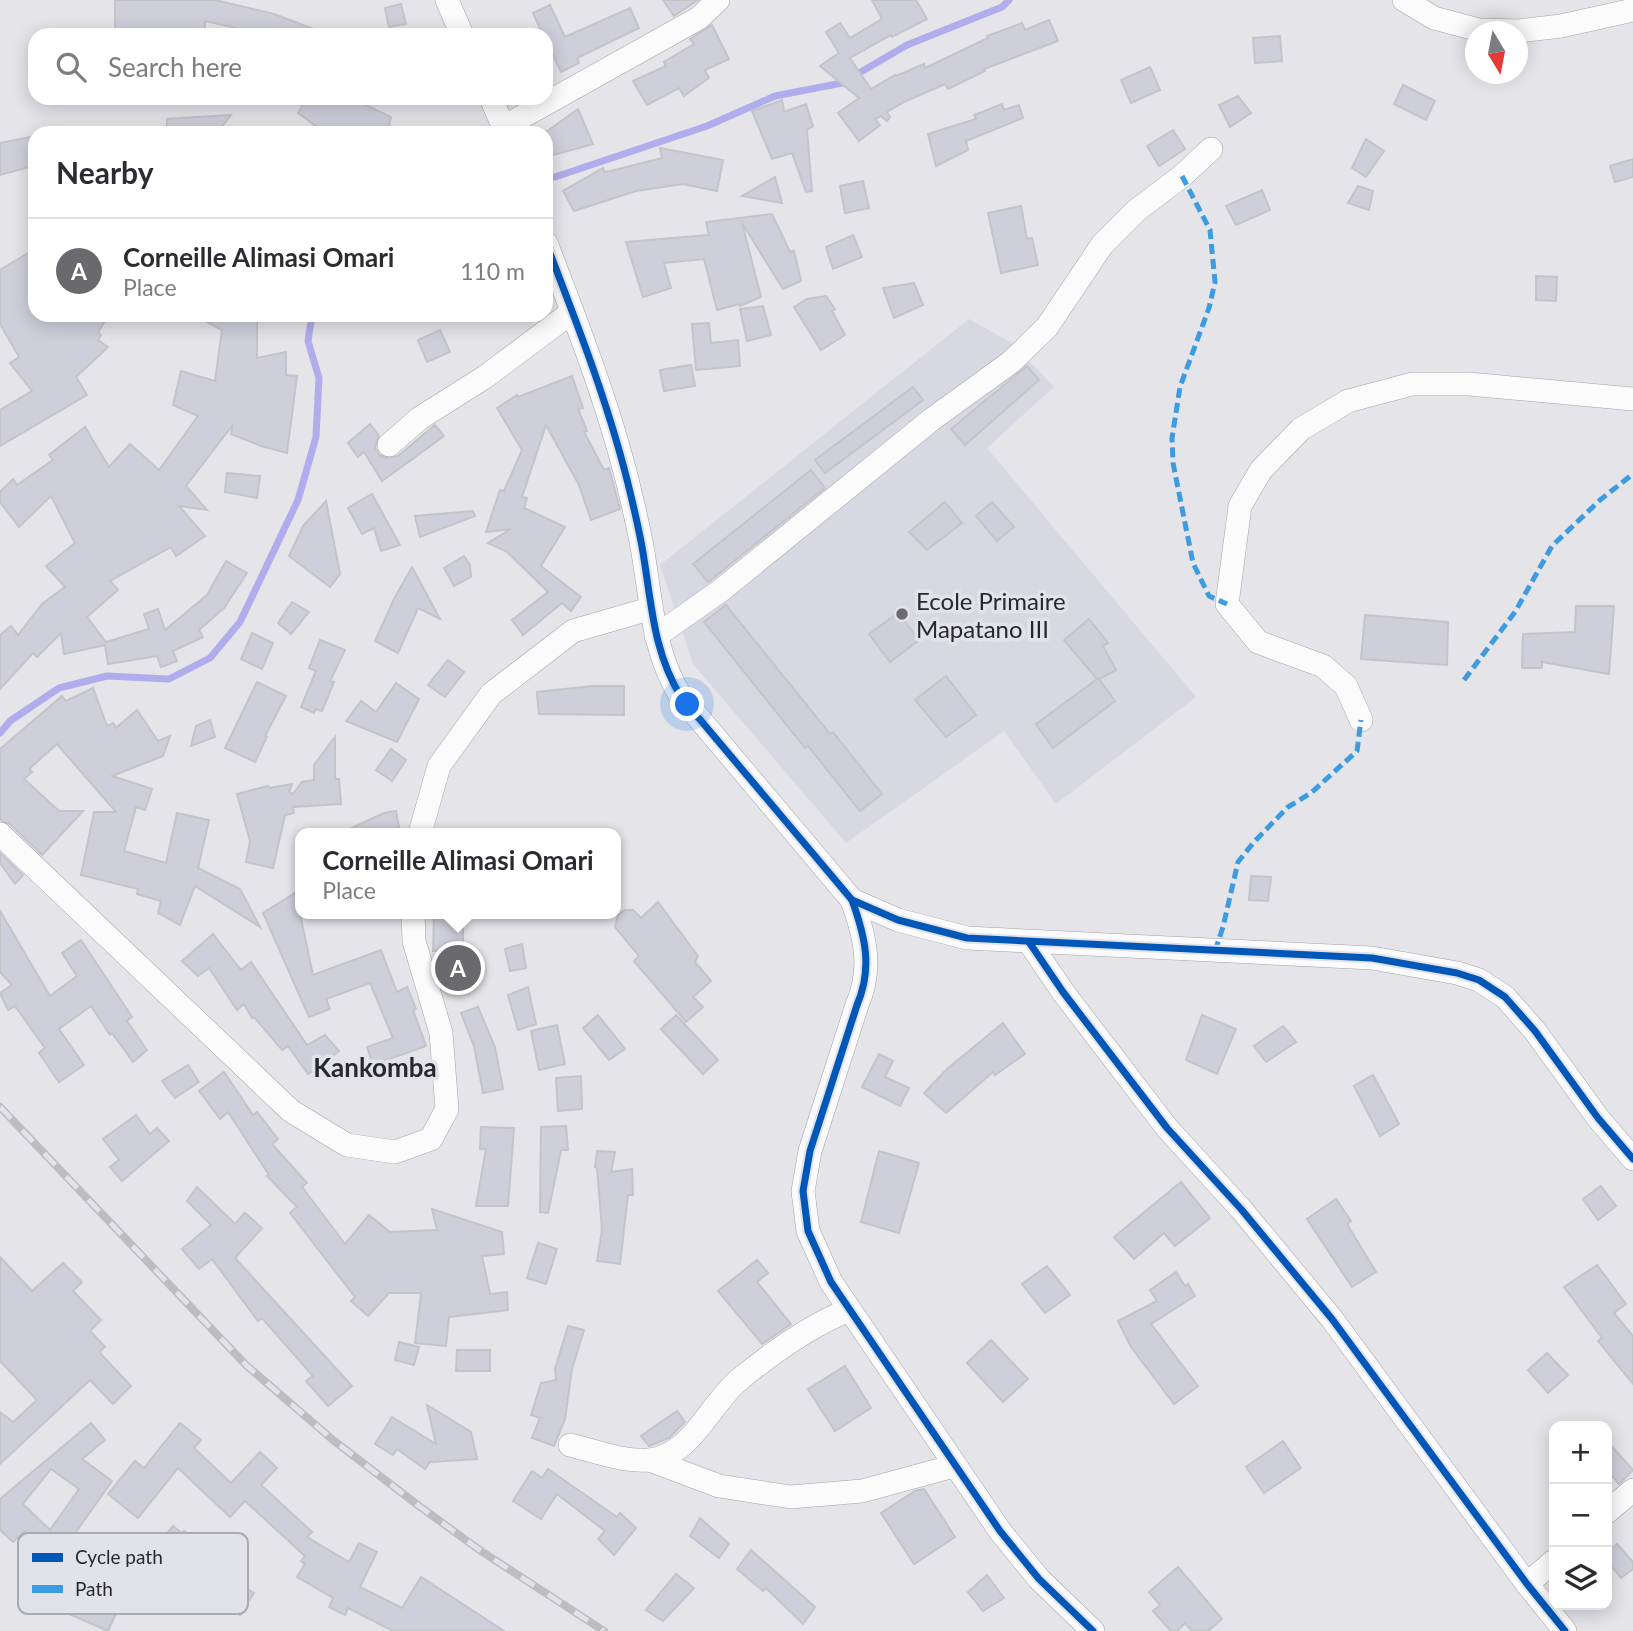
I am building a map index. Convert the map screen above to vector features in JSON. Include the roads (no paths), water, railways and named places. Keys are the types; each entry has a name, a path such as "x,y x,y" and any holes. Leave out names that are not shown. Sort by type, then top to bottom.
{"street":[{"path":"447,0 459,28"},
{"path":"553,102 699,18 718,0"},
{"path":"1404,0 1434,18 1479,30 1561,26 1633,10"},
{"path":"494,105 503,126"},
{"path":"512,126 548,105"},
{"path":"656,636 720,591 931,420 1011,362 1046,327 1102,245 1137,210 1182,176 1210,149"},
{"path":"553,262 631,495 644,559 649,609 671,681 681,697 852,900 862,929 866,963 865,986 810,1152 803,1191 808,1231 831,1282 1000,1531 1039,1578 1093,1631"},
{"path":"389,445 420,418 485,377 572,312"},
{"path":"1361,720 1346,686 1323,666 1258,642 1227,604 1240,506 1261,470 1301,429 1348,401 1412,384 1482,385 1633,399"},
{"path":"421,828 439,766 491,694 573,631 649,609"},
{"path":"0,834 291,1111 347,1144 395,1152 431,1139 447,1109 441,1033 414,941 413,919"},
{"path":"852,900 928,930 967,938 1373,958 1457,972 1479,980 1505,997 1633,1159"},
{"path":"1029,942 1063,992 1167,1128 1241,1209 1332,1319 1527,1584 1565,1631"},
{"path":"650,1460 672,1452 688,1439 710,1410 738,1381 821,1322 849,1310"},
{"path":"570,1445 615,1457 650,1460 719,1486 791,1497 862,1491 954,1466"},
{"path":"1612,1508 1633,1490"},
{"path":"1527,1584 1549,1565"}],"waterway":[{"path":"555,177 707,126 775,96 842,83 907,45 1002,7 1009,0"},
{"path":"0,733 10,721 59,688 107,676 169,679 210,658 240,622 298,500 316,437 319,378 308,341 311,322"}],"railway":[{"path":"0,1107 246,1365 333,1440 419,1506 481,1551 604,1631"}],"place":[{"name":"Ecole Primaire Mapatano III","path":"902,614"},
{"name":"Corneille Alimasi Omari","path":"458,968"}],"district":[{"name":"Kankomba","path":"375,1067"}]}
